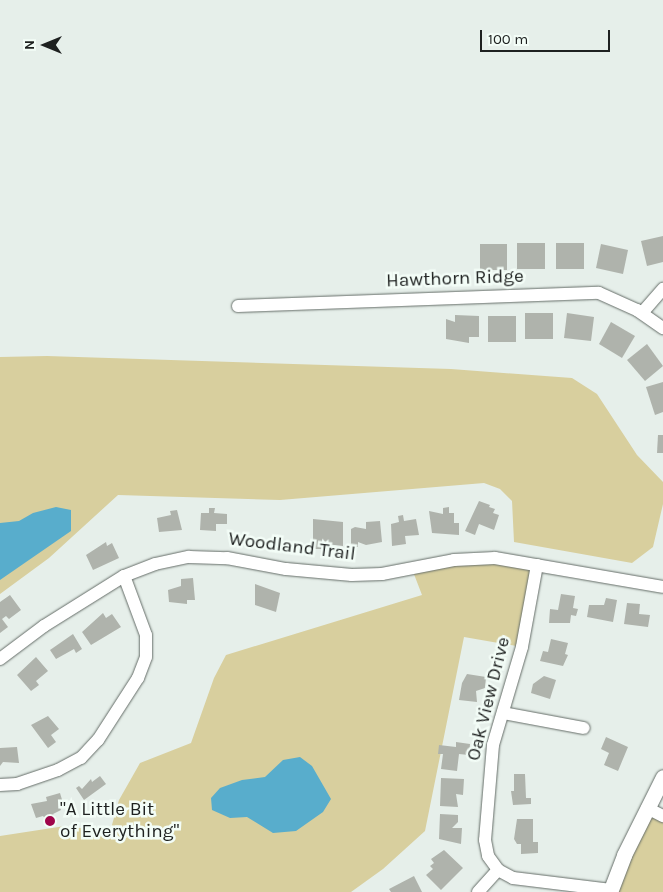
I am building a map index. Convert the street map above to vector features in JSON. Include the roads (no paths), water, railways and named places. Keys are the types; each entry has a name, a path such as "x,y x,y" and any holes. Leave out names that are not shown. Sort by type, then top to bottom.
{"main road":[{"path":"610,891 663,777"}],"street":[{"path":"642,313 663,289"},
{"name":"Hawthorn Ridge","path":"238,306 599,292 642,313 663,328"},
{"name":"Woodland Trail","path":"0,659 44,626 124,576 166,561 209,556 345,575 382,574 468,558 502,559 663,587"},
{"name":"Oak View Drive","path":"498,870 488,856 485,840 491,759 522,647 536,565"},
{"path":"0,785 17,784 50,773 81,758 98,740 138,678 146,657 146,635 124,576"},
{"path":"503,713 584,728"},
{"path":"647,808 663,816"},
{"path":"478,892 498,870 513,878 610,891"}],"water":[{"path":"56,507 71,510 71,531 0,580 0,523 19,521 33,513"},
{"path":"300,757 312,766 331,799 323,812 296,831 273,833 247,817 230,818 212,810 211,798 220,788 242,780 265,777 283,760"}],"place":[{"name":"\"A Little Bit of Everything\"","path":"50,821"}]}
